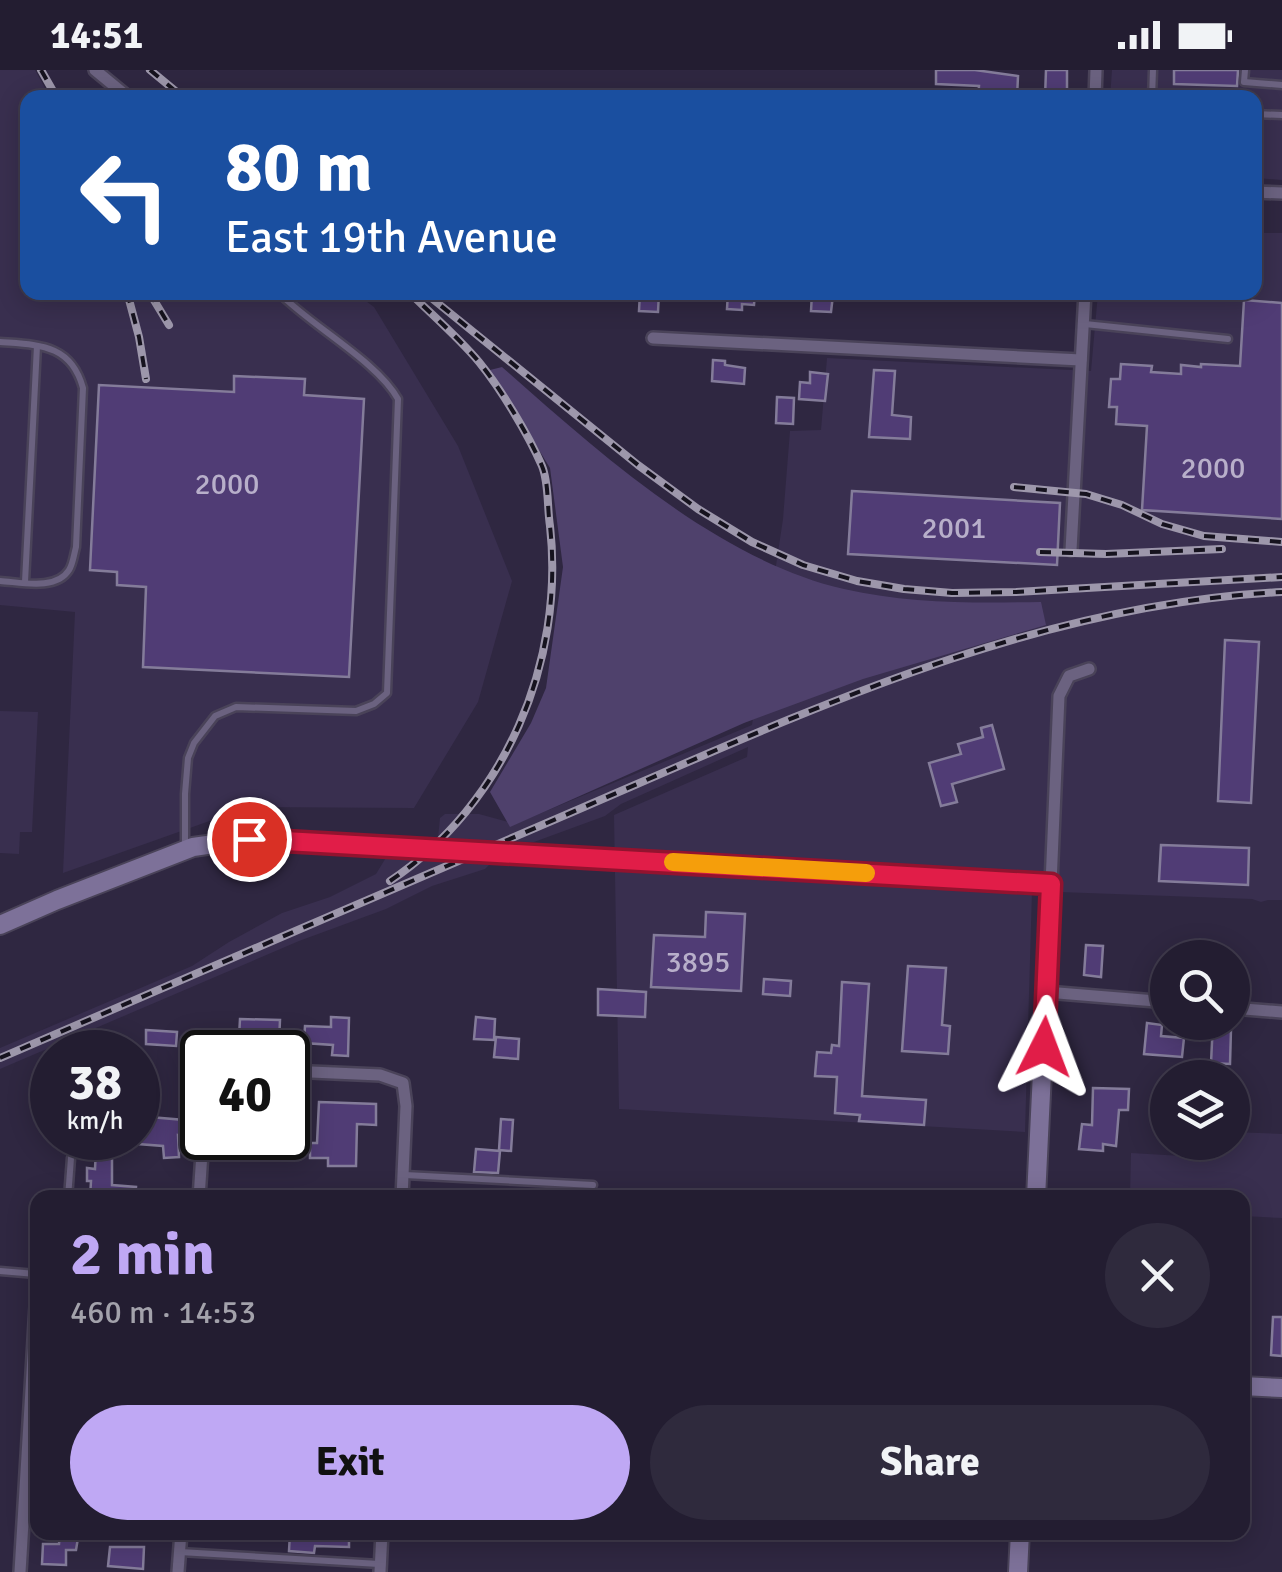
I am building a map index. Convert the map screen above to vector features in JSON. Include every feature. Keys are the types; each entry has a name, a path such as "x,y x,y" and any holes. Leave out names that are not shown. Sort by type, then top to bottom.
{"street":[{"path":"96,70 120,90"},
{"path":"1071,550 1084,300"},
{"path":"653,338 1081,360"},
{"path":"1036,1190 1059,696 1069,676 1089,670"},
{"path":"0,925 186,850 215,842 263,839 1051,884"},
{"path":"1046,992 1150,1001"},
{"path":"1250,1009 1282,1012"},
{"path":"310,1071 380,1075 403,1083 406,1106 403,1190"},
{"path":"200,1190 202,1160"},
{"path":"1250,1386 1282,1388"},
{"path":"20,1572 30,1397"},
{"path":"178,1572 180,1540"},
{"path":"380,1568 382,1540"},
{"path":"1018,1572 1020,1540"}],"lane":[{"path":"1244,70 1244,82 1282,85"},
{"path":"186,850 188,758 214,716 236,707 356,712 387,693 398,400 391,387 286,300"},
{"path":"1083,324 1228,339"},
{"path":"0,342 51,348 68,359 83,388 76,547 70,570 60,580 48,583 0,581"},
{"path":"25,582 36,346"},
{"path":"69,1190 72,1160"},
{"path":"404,1175 593,1185"},
{"path":"0,1271 30,1273"},
{"path":"180,1552 380,1568"}],"shaded area":[{"path":"0,70 35,70 46,90 20,90 20,300 364,300 374,307 458,446 512,581 478,702 414,808 249,807 63,873 75,612 0,605"},
{"path":"1112,70 1282,70 1282,180 1262,179 1262,90 1111,90"},
{"path":"1262,233 1282,233 1282,900 1032,891 1025,1132 619,1109 614,815 747,757 748,747 621,804 605,816 534,842 445,841 438,838 440,818 445,814 479,814 515,824 752,725 783,519 790,431 821,430 827,358 1091,371 1097,300 1262,300"},
{"path":"502,367 618,467 705,528 750,554 797,575 868,594 942,602 1041,602 1046,625 863,679 744,723 510,827 490,792 531,723 546,688 563,567 550,468 490,370"},
{"path":"0,711 38,712 32,832 20,832 19,854 0,853"},
{"path":"387,856 489,861 485,869 432,886 386,909 299,941 91,1030 42,1030 192,966 282,913 330,897 376,874"},
{"path":"30,1035 30,1056 0,1069 0,1048"},
{"path":"1250,1133 1282,1134 1282,1218 1250,1216 1250,1190 1130,1190 1131,1153 1150,1154 1150,1160 1250,1160"}],"building":[{"path":"936,70 1018,76 1017,90 936,84"},
{"path":"1046,70 1067,70 1067,90 1045,90"},
{"path":"1174,70 1238,70 1237,86 1174,84"},
{"path":"640,300 659,300 658,312 639,311"},
{"path":"728,300 754,300 754,305 742,304 742,310 727,309"},
{"path":"812,300 832,300 831,312 811,311"},
{"path":"1244,300 1282,303 1282,519 1142,510 1147,426 1116,424 1117,407 1109,407 1111,379 1120,379 1121,364 1152,366 1151,372 1181,374 1181,365 1240,366"},
{"path":"713,360 745,368 744,384 712,381"},
{"path":"874,370 895,371 892,415 911,417 910,439 869,437"},
{"path":"810,372 828,374 825,401 799,399 800,382 810,383"},
{"path":"234,376 305,379 304,395 364,399 349,677 143,667 146,587 117,585 117,572 90,570 99,385 234,392"},
{"path":"777,397 794,398 793,424 776,423"},
{"path":"852,491 1060,503 1057,565 848,554"},
{"path":"1225,640 1259,642 1251,803 1218,801"},
{"path":"992,725 1004,769 952,784 957,802 941,806 929,763 961,754 958,744 983,737 981,728"},
{"path":"1161,845 1249,848 1248,885 1159,881"},
{"path":"706,912 745,914 741,991 651,987 654,935 705,937"},
{"path":"1086,945 1103,946 1101,977 1084,975"},
{"path":"908,966 946,968 942,1025 950,1026 948,1054 902,1051"},
{"path":"764,979 791,981 790,996 763,994"},
{"path":"842,982 869,984 862,1096 926,1100 924,1125 859,1121 860,1115 835,1113 837,1077 815,1076 817,1052 831,1053 832,1045 839,1046"},
{"path":"598,989 646,992 645,1017 598,1015"},
{"path":"331,1017 349,1018 348,1056 332,1055 333,1045 310,1043 310,1030 305,1030 305,1026 331,1027"},
{"path":"476,1017 495,1019 494,1040 474,1039"},
{"path":"240,1019 280,1020 280,1030 239,1030"},
{"path":"1147,1023 1150,1040 1184,1040 1182,1057 1144,1054"},
{"path":"160,1031 177,1032 176,1046 160,1045"},
{"path":"496,1037 519,1039 518,1059 494,1057"},
{"path":"1212,1040 1231,1040 1230,1060 1211,1060"},
{"path":"1093,1088 1129,1089 1128,1110 1119,1110 1116,1146 1103,1144 1103,1151 1079,1149 1082,1124 1092,1125"},
{"path":"319,1102 376,1104 376,1125 357,1124 356,1166 328,1166 328,1158 310,1158 310,1143 317,1143"},
{"path":"160,1118 180,1120 179,1157 164,1158"},
{"path":"501,1119 513,1120 511,1151 499,1150"},
{"path":"476,1149 500,1151 498,1173 474,1172"},
{"path":"95,1160 112,1160 112,1185 136,1190 90,1190 87,1168 95,1169"},
{"path":"1273,1317 1282,1317 1282,1356 1271,1355"},
{"path":"59,1540 78,1540 76,1550 66,1550 66,1565 42,1564 43,1544 59,1544"},
{"path":"290,1540 349,1540 349,1547 315,1546 314,1553 289,1551"},
{"path":"110,1547 144,1547 143,1569 108,1566"}],"railway":[{"path":"41,70 52,90"},
{"path":"150,70 174,90"},
{"path":"129,300 146,379"},
{"path":"154,300 169,325"},
{"path":"390,881 431,849 466,812 495,771 519,726 548,628 552,577 547,487 536,453 479,362 417,300"},
{"path":"434,300 698,509 752,542 803,565 857,581 952,593 1282,577"},
{"path":"1014,487 1086,494 1204,536 1282,542"},
{"path":"1040,552 1106,554 1222,549"},
{"path":"0,1058 753,735 924,668 1101,617 1191,601 1282,592"}],"slow traffic":[{"path":"673,862 866,873"}],"route":[{"path":"249,839 1051,884 1044,1047"}]}
